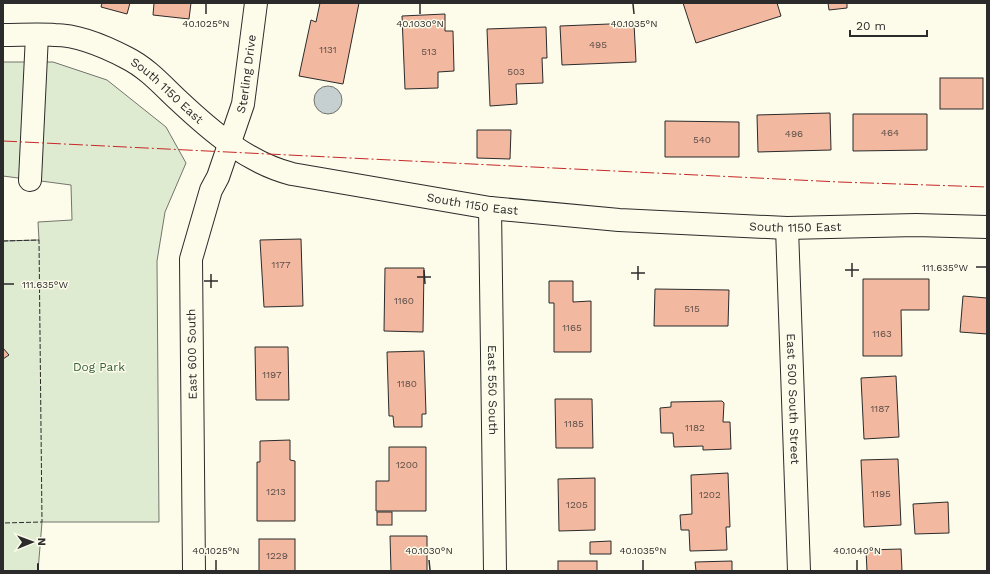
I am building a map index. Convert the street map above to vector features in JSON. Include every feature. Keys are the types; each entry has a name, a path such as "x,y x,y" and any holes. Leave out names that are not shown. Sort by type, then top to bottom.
{"street":[{"name":"Sterling Drive","path":"230,144 244,104 256,3"},
{"name":"South 1150 East","path":"3,35 56,35 82,40 105,47 128,58 148,72 198,119 230,144 272,169 285,173 490,208 619,220 787,228 916,224 987,228"},
{"path":"30,180 34,131 37,35"},
{"name":"East 600 South","path":"194,571 191,259 211,190 230,144"},
{"name":"East 550 South","path":"490,208 495,571"},
{"name":"East 500 South Street","path":"787,228 799,571"}],"green space":[{"name":"Dog Park","path":"3,62 53,62 107,80 166,127 186,163 165,212 157,261 159,522 42,522 38,571 3,571 3,241 39,240 38,222 72,220 71,185 3,176"}],"shaded area":[{"path":"328,86 338,90 342,100 338,110 328,114 318,110 314,100 318,90"}],"building":[{"path":"102,3 130,3 127,14 101,7"},
{"path":"154,3 191,3 189,19 153,15"},
{"path":"320,3 359,3 343,84 299,76 311,20 316,22"},
{"path":"683,3 777,3 781,16 696,43"},
{"path":"828,3 847,3 847,8 829,10"},
{"path":"445,14 445,31 453,31 454,71 438,72 438,88 405,89 402,16"},
{"path":"634,23 636,62 562,65 560,26"},
{"path":"546,27 547,58 542,58 543,83 516,84 517,104 490,106 487,29"},
{"path":"940,78 983,78 983,109 940,109"},
{"path":"830,113 831,150 758,152 757,115"},
{"path":"853,114 927,114 927,150 853,151"},
{"path":"665,121 739,122 739,157 665,157"},
{"path":"477,130 511,130 510,159 477,158"},
{"path":"301,239 303,306 264,307 260,240"},
{"path":"385,268 424,268 423,332 384,331"},
{"path":"863,279 929,279 929,310 901,310 902,356 863,356"},
{"path":"549,281 573,281 573,302 591,301 591,352 554,352 554,303 549,303"},
{"path":"655,289 729,290 728,326 654,326"},
{"path":"963,296 987,298 987,334 960,332"},
{"path":"255,347 288,347 289,400 256,400"},
{"path":"3,348 9,355 3,359"},
{"path":"424,351 426,414 422,414 422,427 394,427 393,416 389,416 387,352"},
{"path":"896,376 899,437 864,439 861,378"},
{"path":"555,399 592,399 593,448 556,448"},
{"path":"722,401 724,403 723,422 730,422 731,449 703,450 703,446 674,447 673,433 661,433 660,408 671,407 671,402"},
{"path":"290,440 290,460 295,461 295,521 257,521 257,462 260,462 260,441"},
{"path":"389,447 426,447 426,511 376,511 376,481 389,481"},
{"path":"898,459 901,525 864,527 861,460"},
{"path":"728,473 730,527 726,527 727,550 690,551 689,530 681,530 680,515 692,514 691,475"},
{"path":"595,478 595,530 559,531 558,479"},
{"path":"948,502 949,533 915,534 913,504"},
{"path":"377,512 392,512 392,525 377,525"},
{"path":"390,536 427,536 427,571 391,571"},
{"path":"259,539 295,539 295,571 259,571"},
{"path":"611,541 611,554 590,554 590,542"},
{"path":"901,549 902,571 867,571 866,550"},
{"path":"558,561 597,561 597,571 558,571"},
{"path":"732,561 732,571 696,571 695,562"}],"fence":[{"path":"3,241 39,240 42,522 3,523"}],"wall":[{"path":"38,564 38,571"}],"power":[{"path":"3,141 839,182 987,187"}]}
